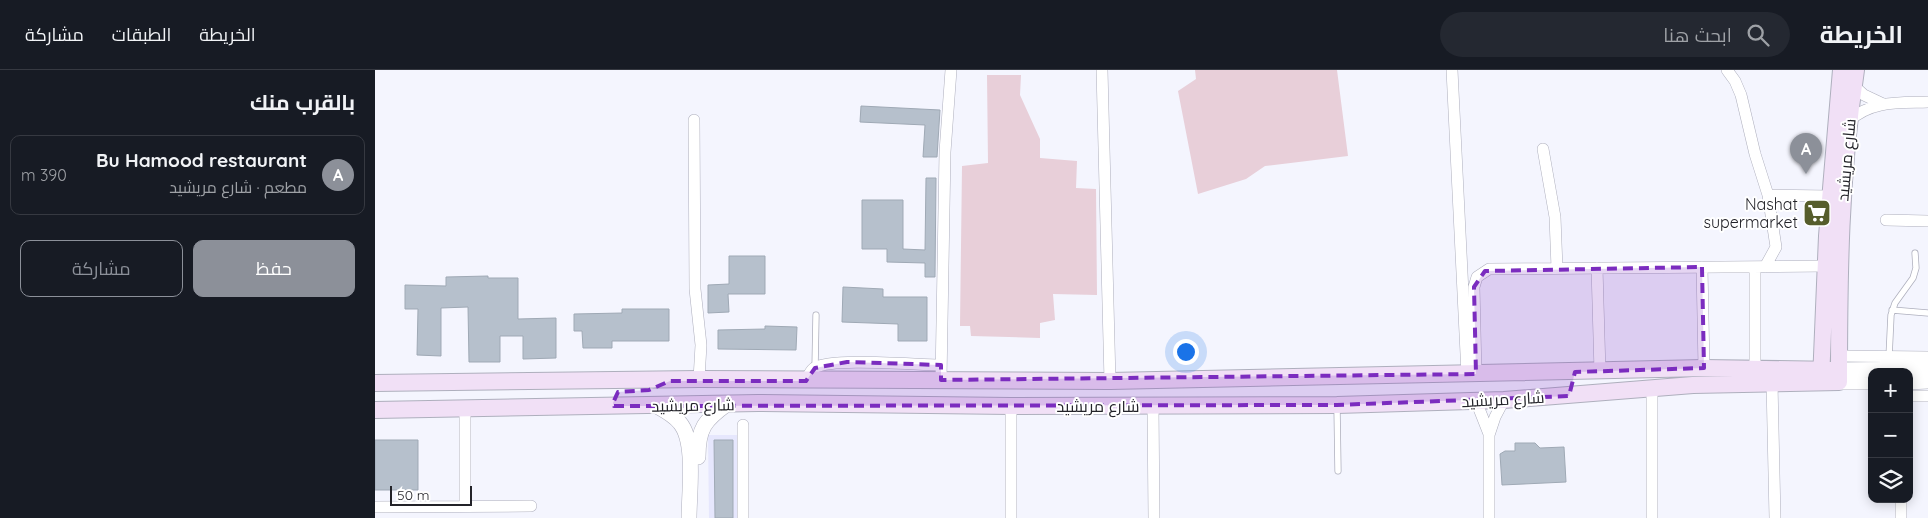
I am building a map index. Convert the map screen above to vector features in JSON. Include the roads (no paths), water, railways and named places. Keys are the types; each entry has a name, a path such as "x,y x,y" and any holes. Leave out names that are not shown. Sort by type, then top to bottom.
{"main road":[{"name":"شارع مريشيد","path":"1821,376 1829,196 1841,70"},
{"name":"شارع مريشيد","path":"375,410 465,410 727,404 1011,406 1337,405 1504,400 1652,388 1772,383 1821,376 1839,369 1838,302 1841,214 1849,121 1855,78"},
{"name":"شارع مريشيد","path":"375,383 670,381 810,374 941,373 1110,381 1600,372 1704,368 1755,369 1821,376"},
{"path":"1569,396 1575,382 1571,372"},
{"path":"757,404 777,398 798,396 803,391 810,374"},
{"path":"614,406 614,397 618,392 649,390 670,381"}],"street":[{"path":"941,373 945,152 951,70"},
{"path":"1102,70 1110,381"},
{"path":"1452,70 1472,374"},
{"path":"1727,70 1735,81 1741,95 1755,154 1768,195 1776,247 1760,267 1755,369"},
{"path":"1855,78 1864,95 1883,104"},
{"path":"1849,121 1865,109 1883,104 1928,102"},
{"path":"694,120 695,289 700,335 699,379"},
{"path":"1543,148 1555,217 1557,268"},
{"path":"1768,195 1829,196"},
{"path":"1886,220 1928,221"},
{"path":"1472,374 1474,292 1477,277 1485,271 1493,269 1557,268 1825,266"},
{"path":"1702,267 1704,368"},
{"path":"1597,268 1600,372"},
{"path":"1839,369 1889,357 1928,357"},
{"path":"1839,369 1928,369"},
{"path":"1839,369 1868,384"},
{"path":"1913,382 1928,382"},
{"path":"1772,383 1775,518"},
{"path":"1652,388 1652,518"},
{"path":"1913,396 1928,396"},
{"path":"1489,518 1489,435 1495,417 1504,400"},
{"path":"1476,401 1489,435"},
{"path":"698,518 699,438 706,422 727,404"},
{"path":"655,405 680,422 689,440 689,518"},
{"path":"1011,406 1011,518"},
{"path":"1153,406 1154,518"},
{"path":"465,410 465,506"},
{"path":"743,424 743,518"},
{"path":"1901,503 1901,518"},
{"path":"375,507 531,506"}],"lane":[{"path":"1889,357 1889,325 1892,310 1913,278 1916,268 1915,253"},
{"path":"1892,310 1928,313"},
{"path":"810,374 816,315"},
{"path":"1337,405 1338,472"}],"place":[{"name":"Bu Hamood restaurant","path":"1806,174"},
{"name":"Nashat supermarket","path":"1817,213"}]}
